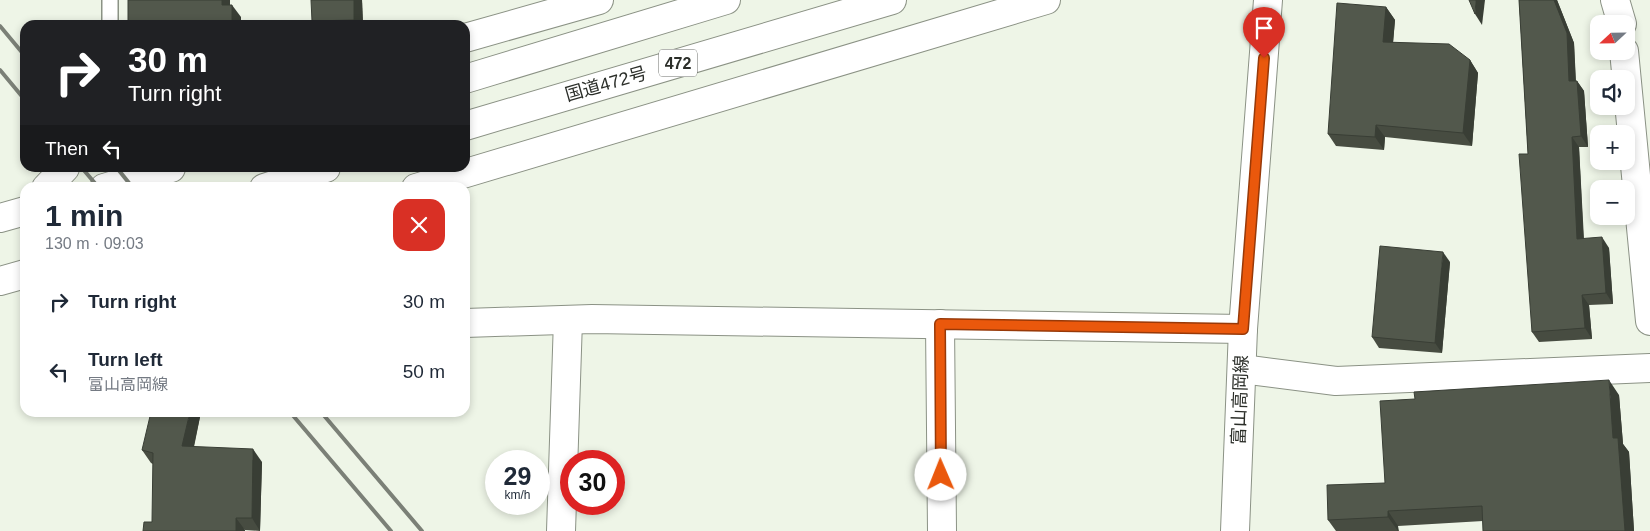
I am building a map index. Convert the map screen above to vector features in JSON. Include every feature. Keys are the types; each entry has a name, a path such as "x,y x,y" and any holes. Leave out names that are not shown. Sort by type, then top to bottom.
{"main road":[{"path":"470,37 599,0"},
{"path":"470,77 726,0"},
{"name":"国道472号","path":"470,125 892,0"},
{"path":"470,172 1046,0"},
{"name":"富山高岡線","path":"1235,531 1243,329 1268,0"},
{"path":"1616,0 1620,15"},
{"path":"1625,60 1650,321"},
{"path":"52,182 61,172"},
{"path":"124,182 158,172"},
{"path":"280,182 313,172"},
{"path":"436,182 470,172"},
{"path":"0,281 20,275"},
{"path":"470,323 568,320 1243,329"},
{"path":"561,531 568,320"},
{"path":"940,324 942,531"},
{"path":"1242,369 1336,382 1650,368"}],"lane":[{"path":"110,0 110,20"}],"building":[{"path":"128,0 222,0 222,5 232,5 232,20 128,20"},
{"path":"311,0 354,0 354,20 312,20"},
{"path":"1469,0 1476,0 1475,14"},
{"path":"1519,0 1554,0 1567,33 1569,81 1577,81 1581,136 1572,137 1577,239 1602,237 1606,293 1582,295 1585,328 1532,332 1519,154 1528,154"},
{"path":"1337,3 1386,7 1383,42 1449,44 1470,60 1463,133 1376,125 1375,137 1328,134"},
{"path":"1380,246 1443,252 1435,343 1372,337"},
{"path":"1609,380 1613,438 1618,438 1625,531 1483,531 1482,506 1388,511 1388,517 1328,520 1327,485 1385,483 1380,401 1415,399 1414,392"},
{"path":"150,417 189,417 182,446 253,449 252,518 236,518 236,531 143,531 144,522 152,522 153,453 142,450"}],"railway":[{"path":"0,26 20,50"},
{"path":"0,70 20,94"},
{"path":"85,172 94,182"},
{"path":"120,172 128,182"},
{"path":"294,417 391,531"},
{"path":"325,417 422,531"}],"route":[{"path":"941,475 940,324 1243,329 1264,58"}]}
